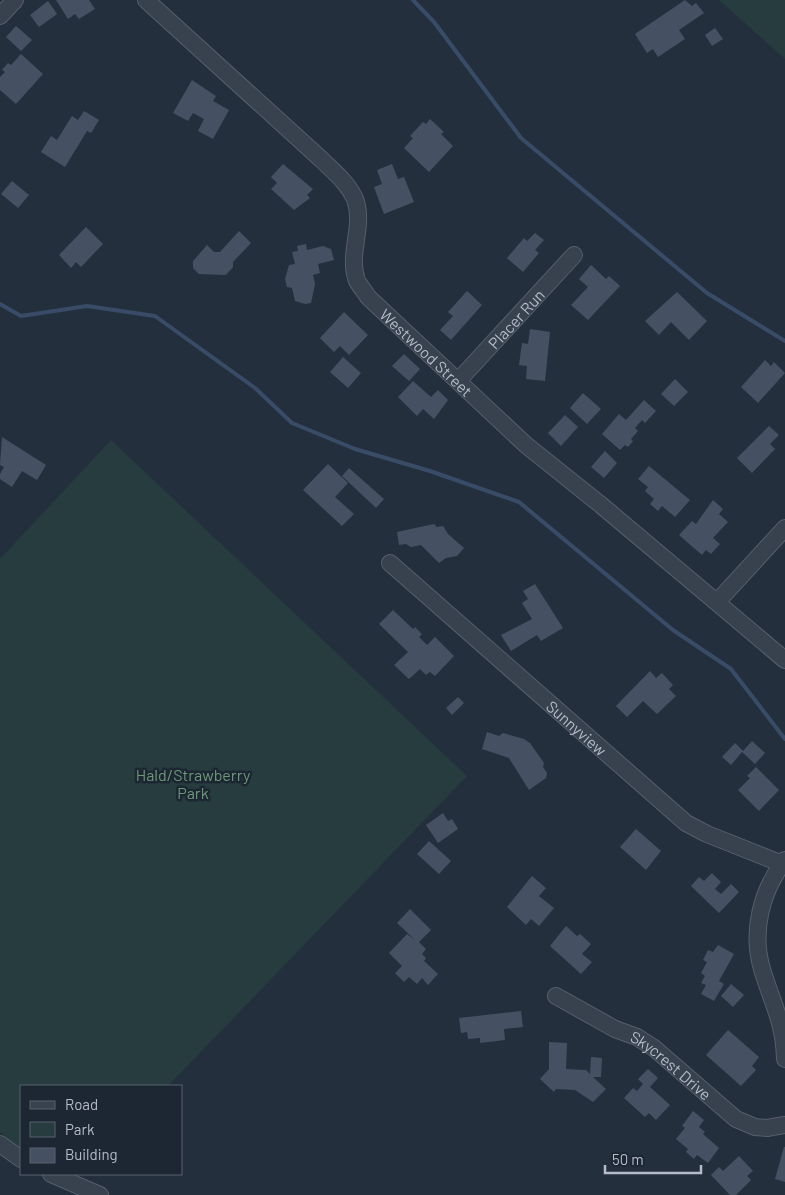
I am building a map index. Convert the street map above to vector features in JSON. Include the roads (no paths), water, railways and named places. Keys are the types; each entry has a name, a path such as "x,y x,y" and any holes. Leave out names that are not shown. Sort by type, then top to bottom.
{"street":[{"path":"0,16 15,0"},
{"name":"Westwood Street","path":"146,0 322,160 348,186 355,200 357,212 353,264 358,281 382,311 526,445 785,660"},
{"name":"Placer Run","path":"458,381 574,255"},
{"path":"717,602 785,528"},
{"name":"Sunnyview","path":"390,563 686,822 707,834 784,863"},
{"path":"784,863 761,906 757,933 761,968 783,1027 785,1059"},
{"name":"Skycrest Drive","path":"556,996 615,1029 637,1037 654,1048 736,1120 767,1128 785,1125"},
{"path":"0,1144 20,1158"},
{"path":"53,1175 100,1195"}],"waterway":[{"path":"413,0 434,22 521,138 707,293 785,341"},
{"path":"0,304 21,316 87,306 155,316 255,388 292,423 355,449 430,471 519,502 673,630 731,669 785,739"}],"park label":[{"name":"Hald/Strawberry Park","path":"193,783"}]}
